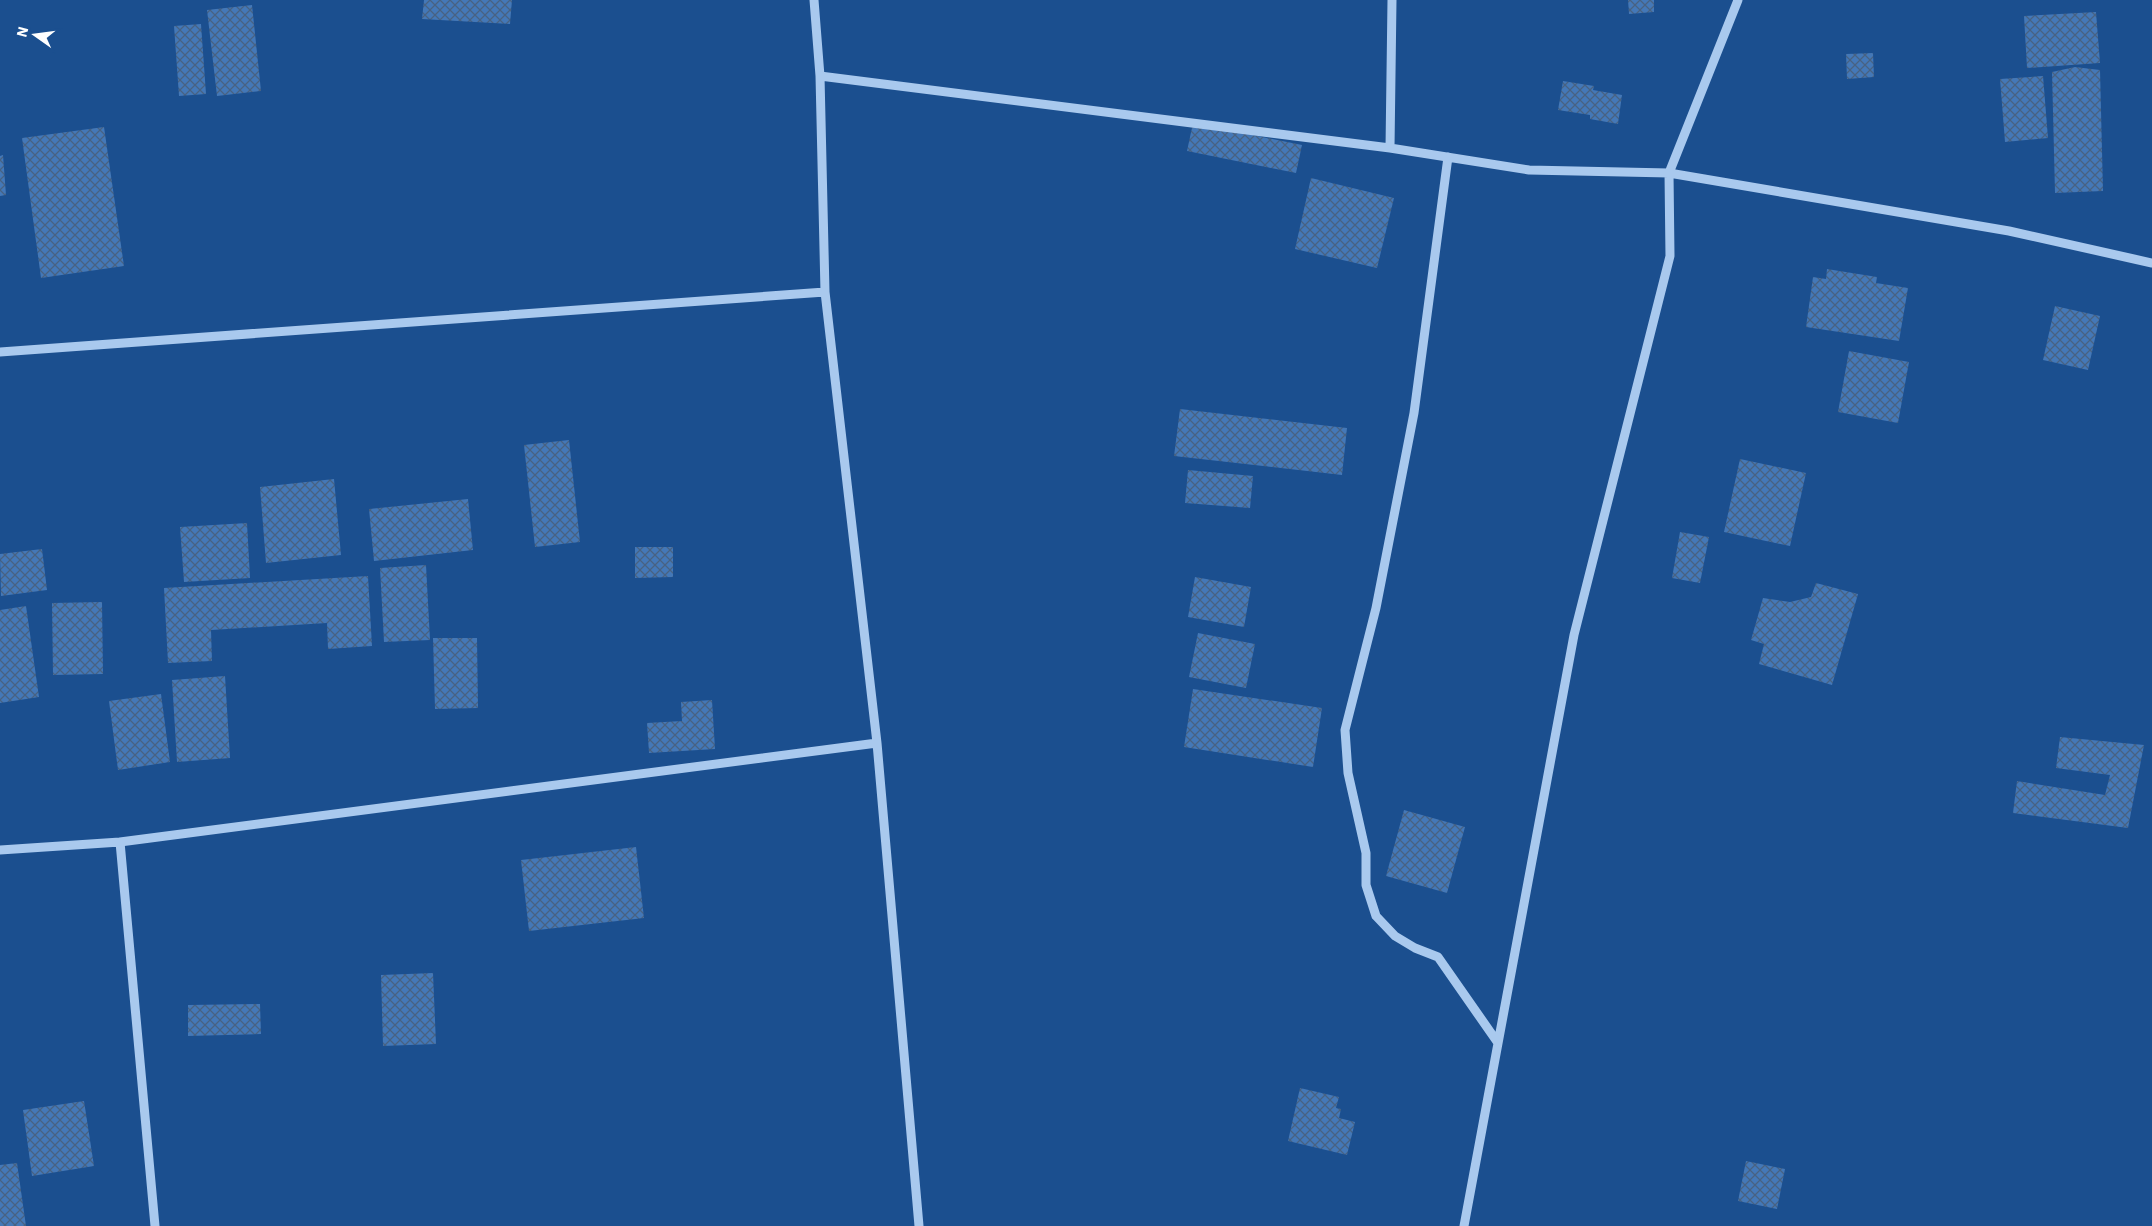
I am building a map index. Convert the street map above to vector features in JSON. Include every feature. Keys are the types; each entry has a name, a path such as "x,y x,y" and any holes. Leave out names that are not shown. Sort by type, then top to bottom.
{"street":[{"path":"814,0 820,76 825,292 876,743 919,1226"},
{"path":"1390,148 1392,0"},
{"path":"1464,1226 1574,635 1670,256 1668,172 1738,0"},
{"path":"820,76 1390,148 1529,170 1668,172 2009,231 2152,264"},
{"path":"1448,157 1414,413 1376,608 1345,730 1348,773 1366,853 1366,885 1376,916 1402,940 1415,948 1438,957 1498,1043"},
{"path":"0,352 825,292"},
{"path":"0,850 120,842 876,743"},
{"path":"120,842 155,1226"}],"building":[{"path":"424,0 512,0 510,24 422,19"},
{"path":"1628,0 1654,0 1654,12 1629,14"},
{"path":"252,5 261,91 217,96 207,10"},
{"path":"2096,12 2100,63 2027,68 2024,16"},
{"path":"201,24 206,94 179,96 174,26"},
{"path":"1873,53 1874,77 1847,79 1846,54"},
{"path":"2075,67 2100,70 2103,191 2055,193 2052,72"},
{"path":"2043,76 2048,138 2005,142 2000,79"},
{"path":"1563,81 1594,86 1593,90 1622,95 1618,124 1590,119 1590,115 1558,110"},
{"path":"1193,123 1302,145 1296,173 1187,151"},
{"path":"104,127 124,266 41,278 22,138"},
{"path":"3,155 6,195 0,196 0,156"},
{"path":"1311,178 1394,198 1377,268 1295,249"},
{"path":"1827,269 1877,277 1876,283 1908,288 1899,341 1806,327 1813,277 1826,279"},
{"path":"2055,306 2100,316 2088,370 2043,360"},
{"path":"1849,351 1909,362 1898,423 1838,412"},
{"path":"1180,409 1347,428 1342,475 1174,456"},
{"path":"569,440 580,542 535,547 524,445"},
{"path":"1740,459 1806,473 1790,546 1724,532"},
{"path":"1188,470 1253,476 1250,508 1185,503"},
{"path":"334,479 341,555 266,563 260,487"},
{"path":"468,499 473,550 374,561 369,509"},
{"path":"247,523 250,578 184,582 180,527"},
{"path":"1680,532 1709,537 1700,583 1672,578"},
{"path":"635,547 673,547 673,577 635,578"},
{"path":"42,549 47,590 1,596 0,554"},
{"path":"426,565 430,640 384,642 380,568"},
{"path":"368,576 372,646 328,649 327,623 211,630 212,661 168,663 164,588"},
{"path":"1195,577 1251,587 1244,627 1188,617"},
{"path":"1816,583 1858,594 1832,685 1759,664 1764,644 1751,640 1763,598 1790,602 1811,597"},
{"path":"102,602 103,674 53,675 52,603"},
{"path":"26,606 39,697 0,703 0,610"},
{"path":"1198,633 1255,644 1246,688 1189,677"},
{"path":"433,638 477,638 478,708 435,709"},
{"path":"225,676 230,758 177,762 172,680"},
{"path":"1193,689 1322,708 1313,767 1184,747"},
{"path":"161,694 170,762 118,770 109,701"},
{"path":"712,700 715,749 649,753 647,723 682,721 681,702"},
{"path":"2060,737 2144,745 2128,828 2013,813 2017,781 2105,795 2110,775 2056,768"},
{"path":"1404,810 1465,827 1447,893 1386,876"},
{"path":"636,847 644,918 529,931 521,860"},
{"path":"433,973 436,1044 383,1046 381,975"},
{"path":"260,1004 261,1034 188,1036 188,1005"},
{"path":"1300,1088 1339,1097 1336,1108 1341,1109 1339,1118 1355,1122 1347,1155 1288,1141"},
{"path":"84,1101 94,1166 32,1176 23,1110"},
{"path":"1746,1161 1785,1169 1777,1209 1738,1201"},
{"path":"17,1163 26,1226 0,1226 0,1165"}]}
